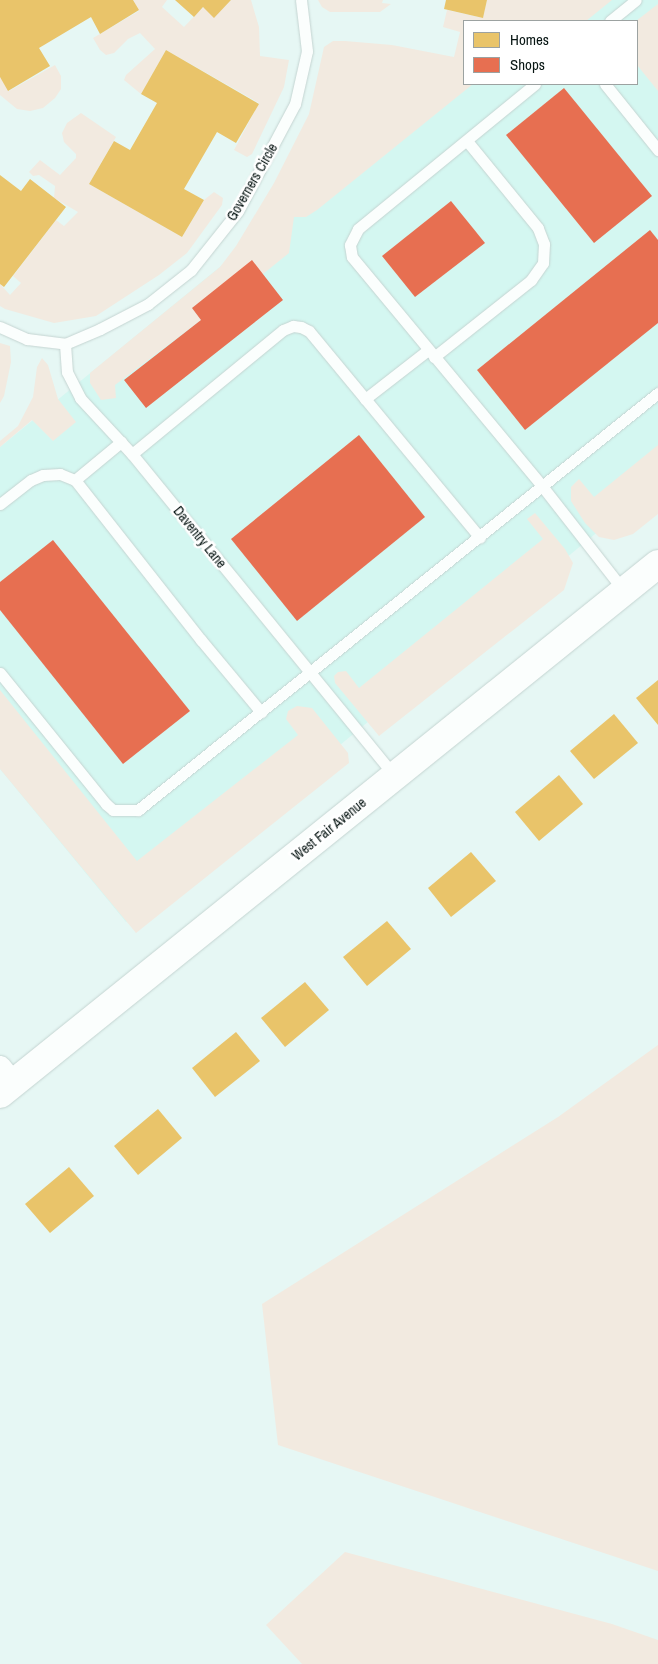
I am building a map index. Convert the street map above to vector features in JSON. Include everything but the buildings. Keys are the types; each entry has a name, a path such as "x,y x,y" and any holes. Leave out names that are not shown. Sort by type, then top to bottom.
{"street":[{"name":"West Fair Avenue","path":"5,1081 395,776 658,564"}],"lane":[{"name":"Governers Circle","path":"65,344 100,330 148,304 192,270 238,211 295,104 307,51 301,0"},
{"path":"611,20 636,0"},
{"path":"534,85 358,229 350,245 352,257 542,486 624,591"},
{"path":"606,85 658,150"},
{"path":"365,399 531,280 543,263 544,244 538,228 467,141"},
{"path":"132,454 283,330 293,326 301,327 309,332 480,538"},
{"path":"0,327 27,339 65,344"},
{"name":"Daventry Lane","path":"65,344 67,372 80,398 132,454 395,776"},
{"path":"0,674 106,804 113,810 138,810 480,538 658,393"},
{"path":"75,480 121,442"},
{"path":"0,504 31,480 43,475 60,474 75,480 200,640 261,712"}],"shaded area":[{"path":"133,0 167,0 162,7 184,27 203,7 214,17 231,0 251,0 259,27 260,56 289,60 284,87 252,154 247,157 234,150 259,103 166,50 141,94 124,80 126,75 155,49 140,33 128,39 114,53 106,55 100,50 93,38 139,11"},
{"path":"318,0 383,0 382,3 391,4 380,12 330,12 322,7"},
{"path":"487,0 612,0 587,20 463,20 463,85 472,85 317,210 306,217 294,217 289,253 263,274 252,261 192,308 201,320 115,385 116,398 101,400 90,383 90,373 220,267 236,246 274,183 309,114 324,47 333,41 345,41 392,45 454,57 460,32 443,27 447,10 483,18"},
{"path":"546,0 658,0 658,482 126,922 0,769 0,447 463,68 463,85 638,85 638,20 521,20"},
{"path":"658,4 658,91 638,66 637,20"},
{"path":"55,65 61,76 61,89 55,98 43,108 30,111 17,109 0,95 0,77 9,91"},
{"path":"81,113 116,137 89,184 182,237 204,200 214,192 223,198 222,205 187,253 159,275 96,316 54,323 0,306 0,284 10,295 21,283 13,276 56,220 64,226 78,212 54,198 55,186 39,175 33,176 29,172 40,160 60,175 76,158 76,154 64,142 62,133 67,123"},
{"path":"0,343 10,346 11,362 4,396 0,403"},
{"path":"42,358 48,365 58,399 76,422 53,441 32,420 0,447 0,441 18,426 33,397 37,367"},
{"path":"658,445 658,514 633,534 614,540 599,537 585,523 571,501 571,487 579,479 594,497"},
{"path":"535,513 565,549 573,563 564,590 379,736 335,683 334,676 338,672 346,671 359,688 543,539 527,519"},
{"path":"0,690 137,861 298,735 286,719 288,711 297,706 312,708 348,753 349,763 136,933 0,769"},
{"path":"658,1045 658,1571 278,1445 262,1304 558,1117"},
{"path":"345,1552 612,1624 658,1640 658,1664 302,1664 266,1625"}]}
